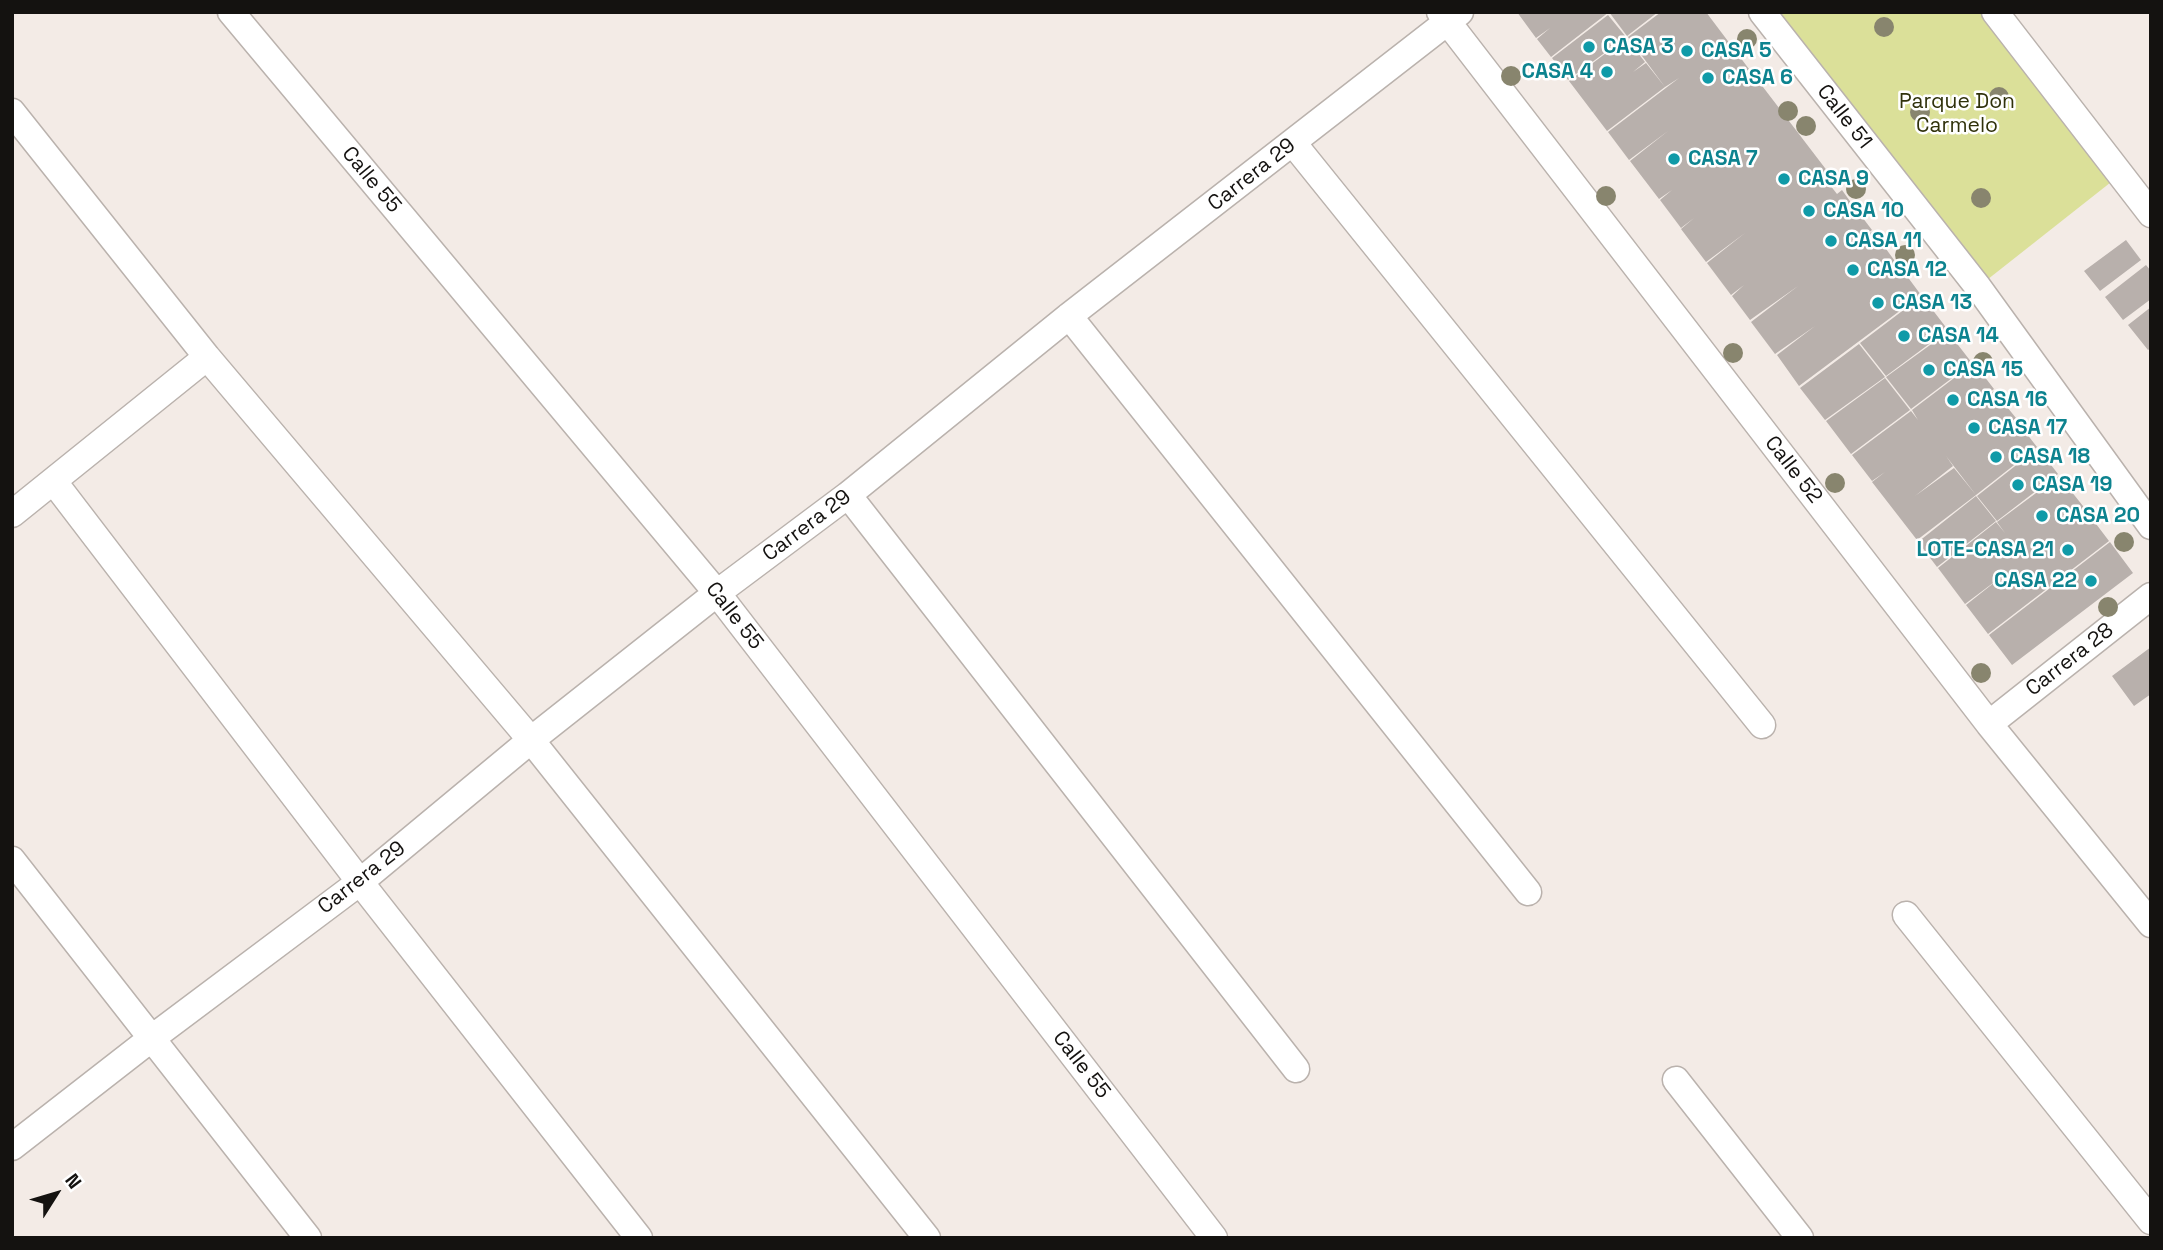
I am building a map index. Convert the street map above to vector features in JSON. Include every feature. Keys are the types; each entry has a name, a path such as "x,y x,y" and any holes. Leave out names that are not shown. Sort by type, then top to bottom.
{"street":[{"name":"Calle 55","path":"231,12 717,593 1214,1238"},
{"name":"Calle 51","path":"1762,12 1978,287 2151,526"},
{"path":"1995,12 2151,214"},
{"name":"Carrera 29","path":"12,1147 360,882 531,740 717,593 848,495 1069,316 1293,143 1449,15"},
{"name":"Calle 52","path":"1449,15 1989,724 2151,924"},
{"path":"12,112 206,356 531,740 927,1238"},
{"path":"1293,143 1762,725"},
{"path":"1069,316 1528,892"},
{"path":"12,514 206,356"},
{"path":"54,482 360,882 639,1238"},
{"path":"848,495 1296,1069"},
{"name":"Carrera 28","path":"1989,724 2151,596"},
{"path":"12,860 308,1238"},
{"path":"1906,915 2151,1221"},
{"path":"1676,1080 1800,1238"}],"green space":[{"name":"Parque Don Carmelo","path":"1755,12 1995,12 2120,175 1978,287"}],"building":[{"path":"1517,12 1609,12 1551,57 1537,39 1550,28 1536,38"},
{"name":"CASA 3","path":"1609,12 1658,12 1627,36"},
{"path":"1661,12 1706,12 1749,69 1737,80 1750,70 1828,172 1810,186 1823,176 1837,194 1842,190 1852,204 1839,214 1853,205 1872,230 1859,240 1873,231 1897,264 1885,274 1898,264 1921,295 1799,386 1777,355 1815,326 1775,354 1751,322 1798,286 1750,320 1732,296 1744,285 1731,295 1707,263 1745,233 1706,262 1681,229 1694,218 1681,228 1660,200 1672,190 1659,199 1630,161 1668,131 1629,160 1608,132 1679,78 1665,87 1628,37"},
{"name":"CASA 3","path":"1608,15 1626,37 1568,80 1552,58"},
{"path":"1626,38 1645,62 1633,72 1646,63 1665,87 1607,131 1569,81"},
{"path":"2126,240 2141,260 2100,291 2084,271"},
{"path":"2146,265 2151,271 2151,299 2123,320 2105,297"},
{"name":"CASA 14","path":"1922,296 1948,330 1886,376 1860,343"},
{"path":"2151,307 2151,348 2148,350 2128,325"},
{"name":"CASA 15","path":"1948,332 1972,363 1911,409 1886,377"},
{"name":"CASA 14","path":"1859,344 1885,377 1825,420 1800,388"},
{"path":"1974,363 1994,389 1981,399 1994,391 2016,418 2003,429 2016,420 2037,447 1976,495 1917,540 1872,482 1885,472 1872,481 1852,455 1911,411 1918,420 1912,410","holes":["1946,456 1976,495 1954,468 1915,496 1953,466"]},
{"name":"CASA 15","path":"1885,378 1910,410 1851,454 1826,421"},
{"name":"CASA 19","path":"2038,448 2058,474 1997,521 1977,496"},
{"path":"2059,476 2087,511 2074,521 2087,512 2109,541 1988,634 1966,605 2005,574 1965,604 1938,568 1996,522 2005,533 1997,522"},
{"name":"CASA 19","path":"1976,496 1996,521 1937,567 1918,542"},
{"path":"2110,542 2133,573 2012,665 1989,635"},
{"path":"2151,647 2151,694 2134,706 2112,676"}],"place":[{"name":"CASA 3","path":"1589,47"},
{"name":"CASA 5","path":"1687,51"},
{"name":"CASA 4","path":"1607,72"},
{"name":"CASA 6","path":"1708,78"},
{"name":"CASA 7","path":"1674,159"},
{"name":"CASA 9","path":"1784,179"},
{"name":"CASA 10","path":"1809,211"},
{"name":"CASA 11","path":"1831,241"},
{"name":"CASA 12","path":"1853,270"},
{"name":"CASA 13","path":"1878,303"},
{"name":"CASA 14","path":"1904,336"},
{"name":"CASA 15","path":"1929,370"},
{"name":"CASA 16","path":"1953,400"},
{"name":"CASA 17","path":"1974,428"},
{"name":"CASA 18","path":"1996,457"},
{"name":"CASA 19","path":"2018,485"},
{"name":"CASA 20","path":"2042,516"},
{"name":"LOTE-CASA 21","path":"2068,550"},
{"name":"CASA 22","path":"2091,581"}]}
